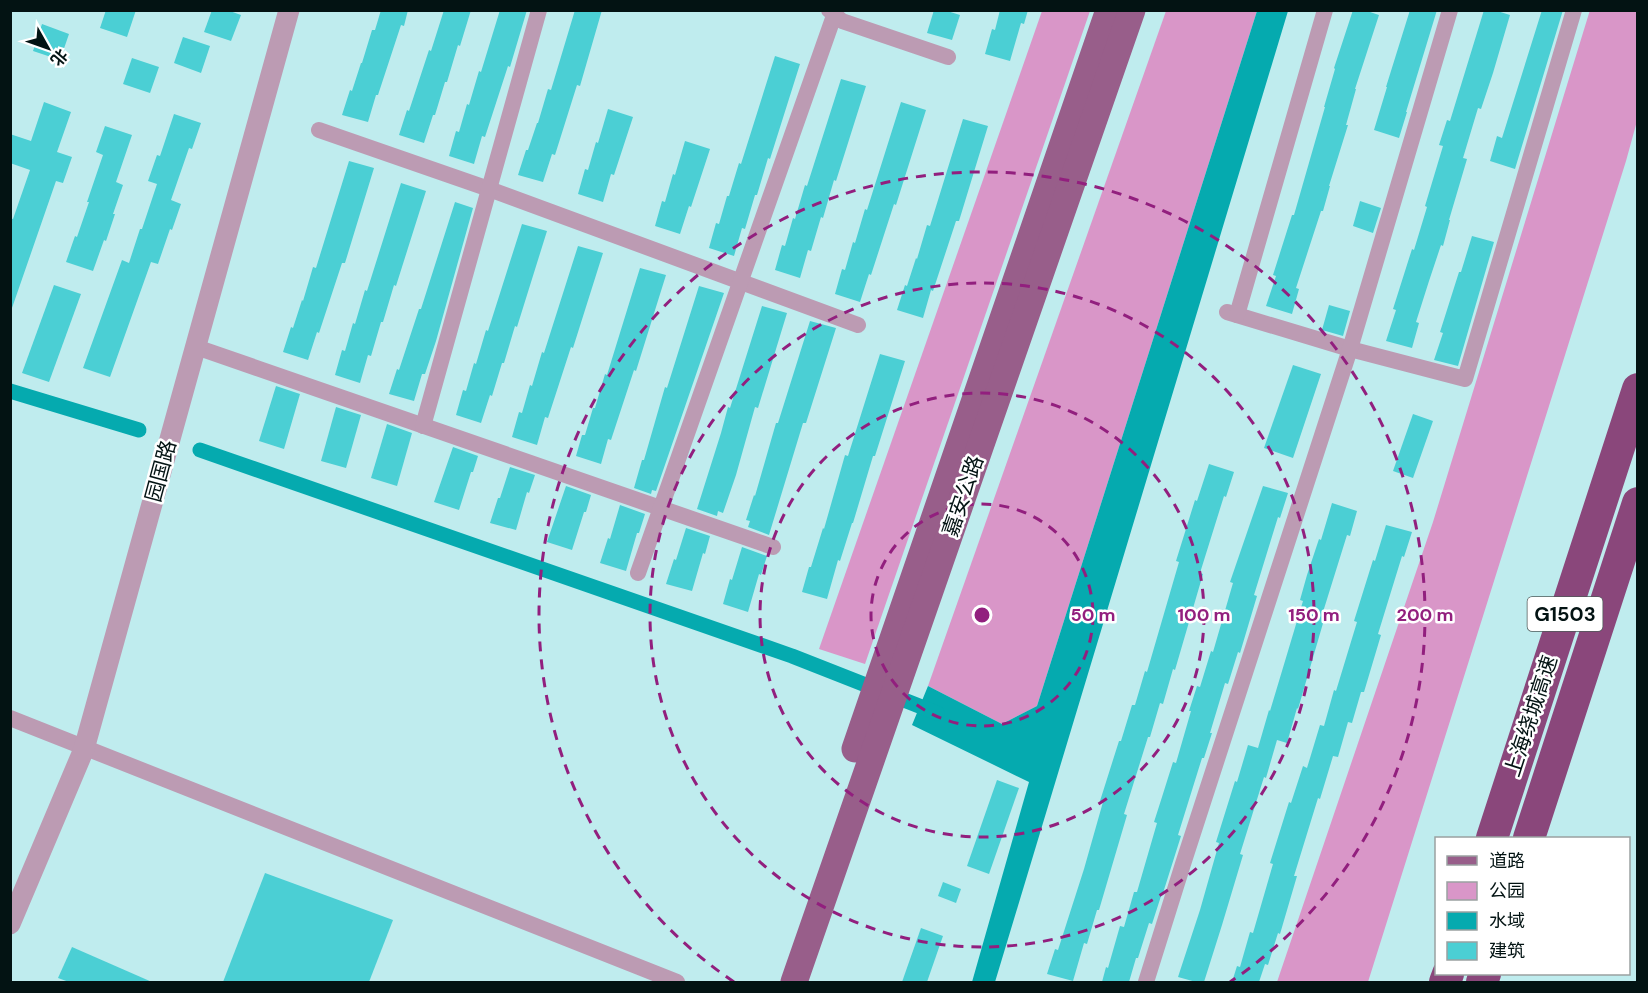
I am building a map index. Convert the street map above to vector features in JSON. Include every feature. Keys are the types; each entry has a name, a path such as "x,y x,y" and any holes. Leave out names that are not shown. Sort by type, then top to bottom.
{"highway":[{"name":"上海绕城高速","path":"1492,837 1638,389"},
{"name":"上海绕城高速","path":"1529,837 1638,503"}],"main road":[{"name":"嘉安公路","path":"894,666 1109,10"},
{"name":"嘉安公路","path":"775,982 877,714 1132,10"},
{"name":"嘉安公路","path":"794,982 877,714"}],"street":[{"name":"园国路","path":"10,924 84,749 289,10"},
{"path":"423,426 539,10"},
{"path":"1325,10 1232,313 1350,349 1465,379 1574,10"},
{"path":"1146,982 1193,830 1350,349 1450,10"},
{"path":"638,573 833,12 842,21 948,57"},
{"path":"319,130 489,189 858,325"},
{"path":"196,347 773,547"},
{"path":"10,718 677,982"}],"green space":[{"path":"1590,10 1637,11 1637,121 1368,982 1277,982 1433,522"},
{"path":"1042,11 1090,11 865,664 819,649"},
{"path":"1166,11 1257,11 1037,706 1002,724 928,686"}],"water":[{"path":"1257,11 1288,11 995,982 972,982 1029,782 912,725 928,686 1002,724 1037,706"}],"building":[{"path":"106,10 136,10 127,37 100,28"},
{"path":"212,10 227,10 241,15 231,41 204,32"},
{"path":"381,10 408,10 368,122 342,115"},
{"path":"444,10 471,10 424,143 399,135"},
{"path":"500,10 527,10 510,67 508,66 485,137 482,136 474,164 449,156 456,131 459,132 479,71 481,72"},
{"path":"575,10 602,10 580,86 577,85 555,155 552,154 543,182 518,175 548,89 551,90"},
{"path":"934,10 944,10 960,15 952,40 927,33"},
{"path":"1000,10 1028,10 1024,24 1021,23 1010,61 985,54"},
{"path":"1353,10 1364,10 1379,15 1355,89 1346,125 1348,125 1323,211 1321,211 1296,288 1299,289 1292,314 1266,306 1276,276 1273,275 1292,215 1294,215 1334,68"},
{"path":"1410,10 1437,10 1399,138 1374,130"},
{"path":"1484,10 1494,10 1510,15 1493,73 1481,109 1478,108 1463,158 1467,159 1443,246 1441,245 1416,322 1419,323 1412,348 1386,341 1396,310 1393,309 1427,207 1425,206 1443,146 1439,145 1447,120 1450,121"},
{"path":"1542,10 1563,10 1515,169 1490,161 1497,136 1502,138"},
{"path":"42,24 69,34 60,60 33,51"},
{"path":"183,37 210,46 201,73 174,63"},
{"path":"775,56 800,64 770,159 768,158 745,229 742,228 734,256 709,248 716,223 719,224 739,163 741,164"},
{"path":"132,58 159,67 150,93 123,84"},
{"path":"841,79 866,86 836,181 834,180 811,251 808,250 800,278 775,270 782,245 785,246 805,185 807,186"},
{"path":"44,102 71,112 57,152 72,157 63,183 56,181 12,308 10,308 10,218 13,219 30,170 10,163 10,134 31,141"},
{"path":"901,102 926,110 896,205 894,204 860,302 835,294 842,269 845,270 865,209 867,210"},
{"path":"608,109 633,117 603,202 578,194 585,169 588,170 596,142 598,143"},
{"path":"174,114 201,123 192,149 189,148 171,200 181,204 172,230 170,229 158,264 151,262 110,377 83,368 122,260 129,263 140,229 142,229 157,184 148,181 157,155 160,156"},
{"path":"963,119 988,126 959,221 956,221 923,318 897,310 917,259 927,225 930,226"},
{"path":"105,126 132,135 116,182 123,185 113,214 115,214 93,271 66,262 75,236 77,237 103,155 96,152"},
{"path":"685,141 710,149 680,234 655,226 662,201 665,202 673,174 675,175"},
{"path":"349,161 374,168 345,263 342,263 308,360 283,352 303,301 313,267 316,268"},
{"path":"401,183 426,191 396,286 394,285 371,356 368,355 360,383 335,375 342,350 345,351 365,290 367,291"},
{"path":"1360,201 1381,208 1373,233 1353,226"},
{"path":"455,202 473,208 436,341 414,401 389,394 419,309 421,309"},
{"path":"522,224 547,231 517,327 515,326 504,363 502,363 481,423 456,415 463,390 466,391 486,330 488,331"},
{"path":"1472,236 1494,242 1458,366 1434,360 1443,333 1440,332"},
{"path":"578,246 603,253 573,348 571,347 548,418 545,417 537,445 512,437 519,412 522,413 542,352 544,353"},
{"path":"640,268 666,275 636,371 634,370 611,440 608,439 601,464 576,456 582,435 585,435 593,408 595,408 605,374 607,375"},
{"path":"54,285 81,294 49,382 22,373"},
{"path":"699,286 724,293 656,491 652,490 651,494 634,488"},
{"path":"1329,305 1350,311 1343,336 1322,330"},
{"path":"762,306 787,313 758,408 755,407 723,513 718,511 717,516 697,509"},
{"path":"810,321 836,328 806,423 803,423 769,535 748,527 750,521 746,520"},
{"path":"880,354 905,361 827,599 802,592 824,529 845,455 848,456"},
{"path":"1293,365 1321,374 1293,458 1264,448"},
{"path":"276,386 300,394 284,449 259,441"},
{"path":"336,407 361,415 346,468 321,461"},
{"path":"1413,414 1433,421 1413,478 1393,471"},
{"path":"387,424 412,433 397,486 371,478"},
{"path":"453,447 478,456 459,510 434,502"},
{"path":"1209,464 1234,472 1226,497 1224,496 1200,573 1203,574 1175,670 1173,669 1163,704 1160,703 1124,814 1127,815 1099,910 1097,910 1087,944 1084,943 1073,981 1047,974 1055,949 1058,950 1084,869 1103,802 1100,801 1119,741 1121,741 1132,705 1135,705 1145,671 1147,672 1179,562 1176,561"},
{"path":"510,467 535,475 529,493 527,492 516,530 490,523"},
{"path":"566,486 591,495 572,550 547,542"},
{"path":"1263,486 1288,493 1280,518 1278,517 1254,595 1257,596 1240,653 1238,652 1228,684 1225,683 1210,733 1212,733 1178,835 1181,836 1163,893 1152,924 1149,923 1129,982 1102,982 1120,926 1124,927 1134,892 1137,892 1157,823 1154,822 1173,762 1176,763 1197,686 1200,687 1211,651 1213,652 1233,583 1230,582"},
{"path":"1332,503 1357,511 1350,536 1347,535 1323,612 1326,613 1287,743 1277,740 1266,778 1264,777 1204,982 1178,977 1200,910 1219,843 1216,842 1235,781 1237,782 1248,745 1258,748 1303,601 1300,600 1307,575"},
{"path":"620,505 645,514 626,571 600,563"},
{"path":"1386,525 1412,532 1404,557 1402,556 1378,634 1381,635 1364,692 1361,692 1352,723 1348,722 1338,757 1333,756 1320,799 1318,798 1294,876 1297,876 1280,934 1278,933 1268,965 1265,964 1259,982 1232,982 1237,966 1240,967 1250,932 1253,933 1273,864 1270,863 1289,802 1291,803 1303,766 1307,768 1320,725 1324,726 1334,690 1336,691 1357,622 1354,621"},
{"path":"686,528 710,536 692,591 666,584"},
{"path":"742,547 767,556 748,612 723,604"},
{"path":"997,780 1019,788 989,874 967,866"},
{"path":"265,873 393,920 369,982 223,982"},
{"path":"943,882 961,889 956,903 938,896"},
{"path":"921,928 943,936 927,982 902,982"},
{"path":"72,947 152,982 69,982 58,978"}],"waterway":[{"path":"10,391 139,430"},
{"path":"200,450 792,656 937,713"}]}
